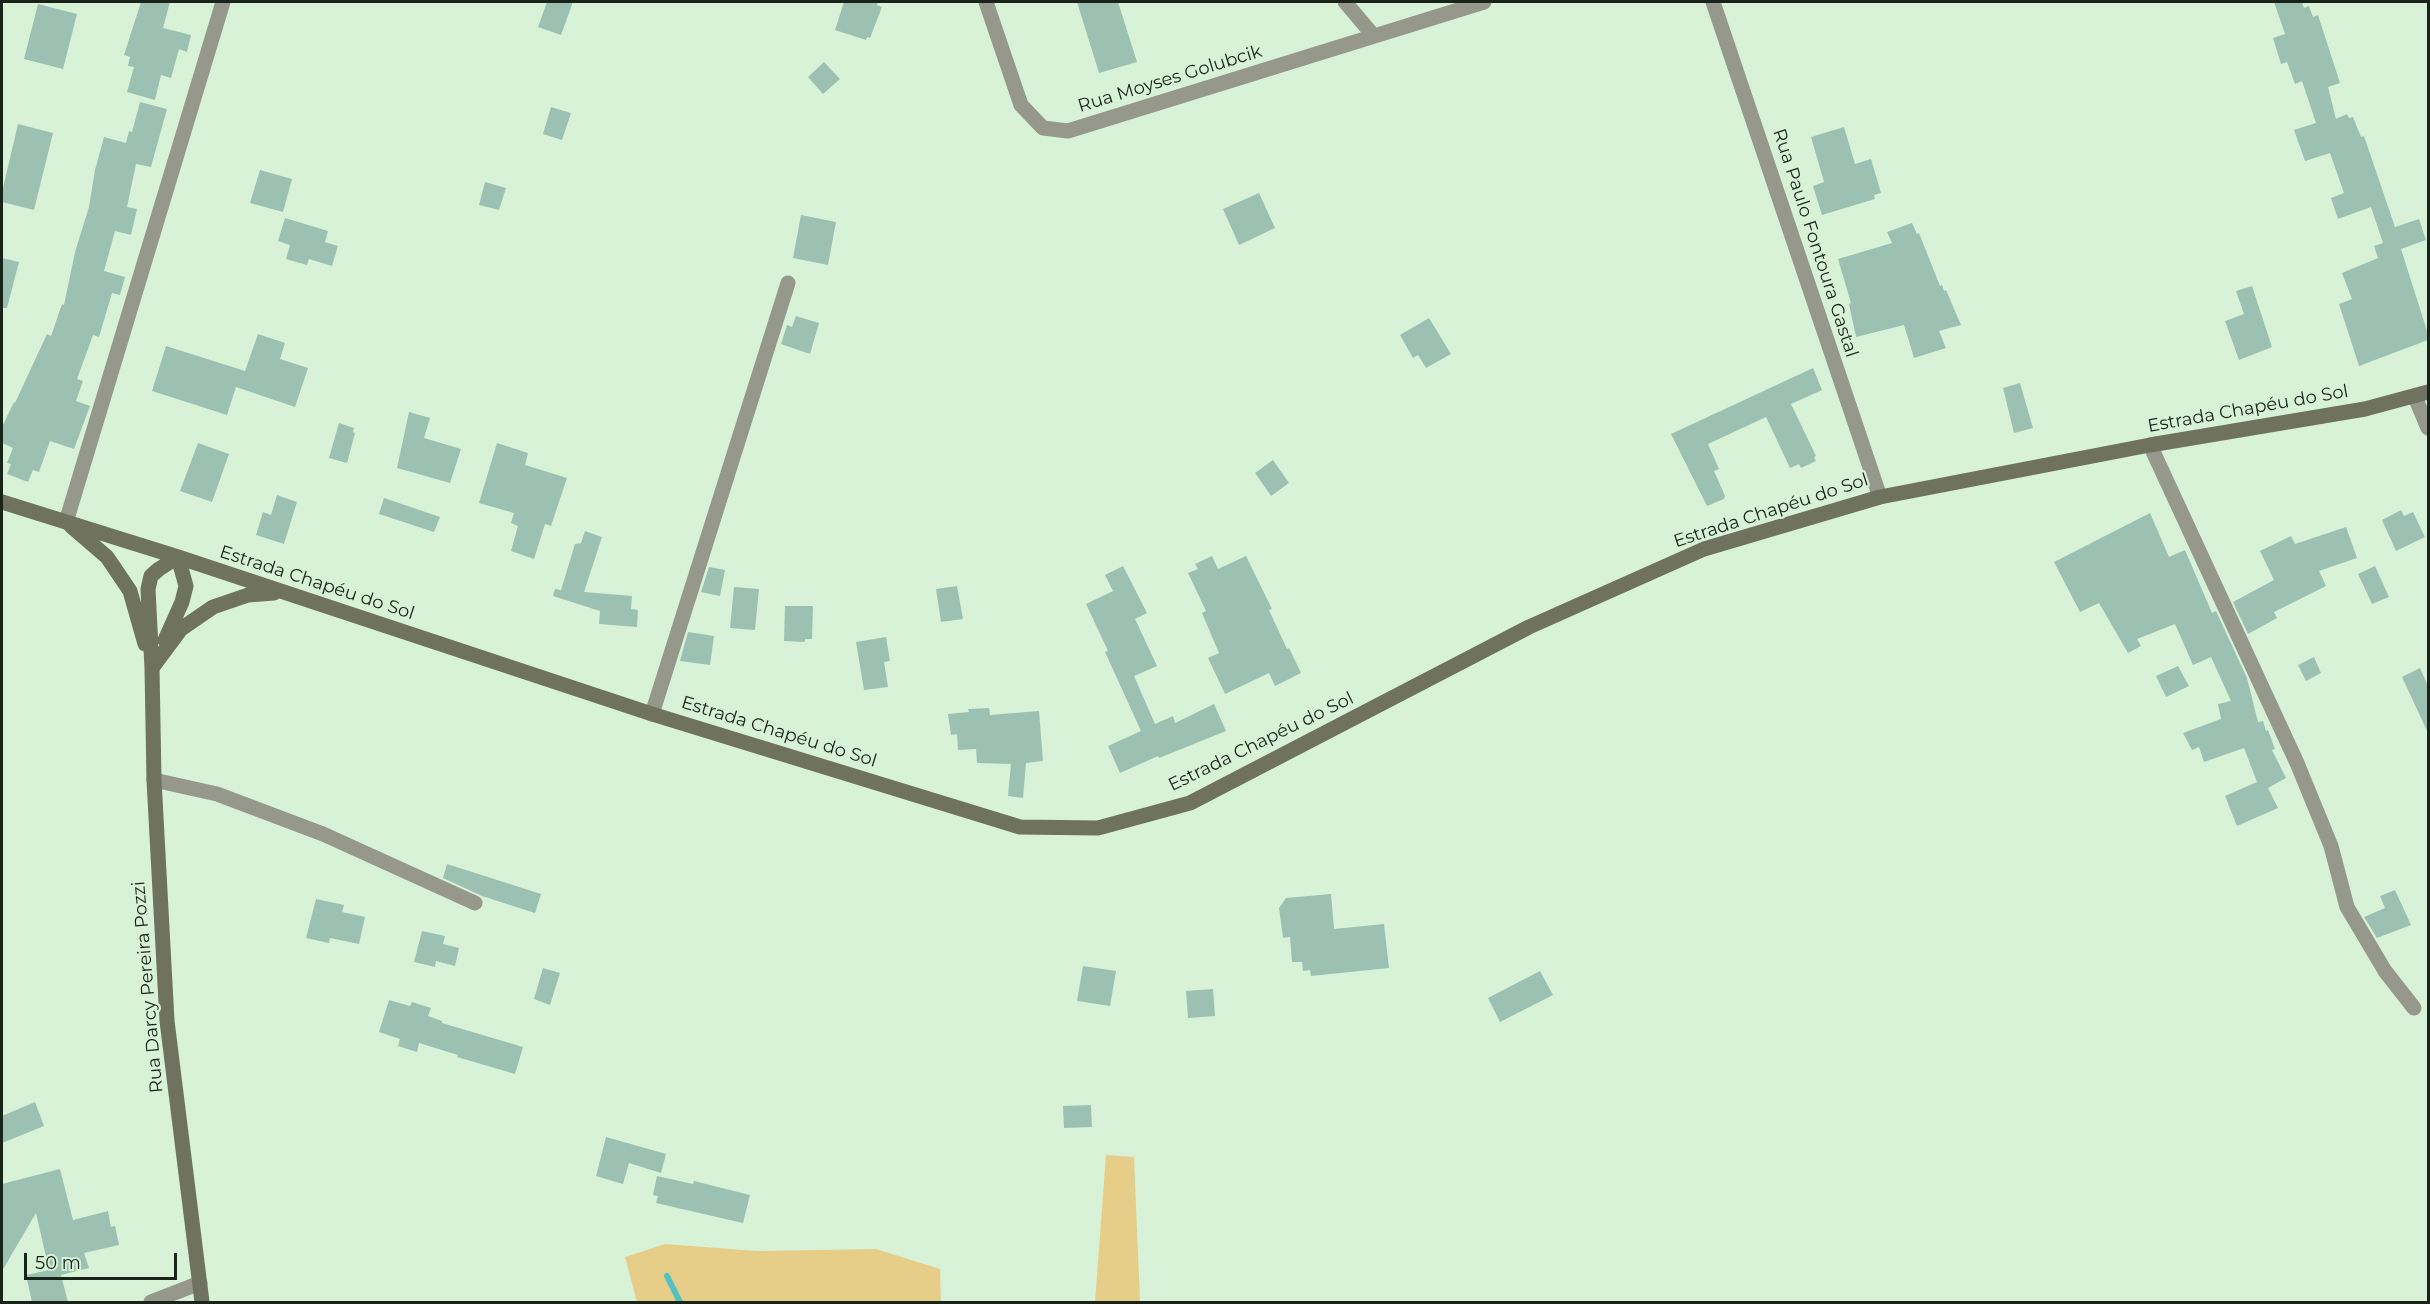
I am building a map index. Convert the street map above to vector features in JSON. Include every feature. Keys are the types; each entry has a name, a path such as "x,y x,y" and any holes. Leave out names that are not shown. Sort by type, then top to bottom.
{"main road":[{"name":"Estrada Chapéu do Sol","path":"2,502 178,557 652,714 1020,827 1098,828 1190,803 1529,627 1704,549 1880,497 2150,445 2365,409 2422,394"},
{"path":"66,522 107,557 130,591 152,668"},
{"name":"Rua Darcy Pereira Pozzi","path":"152,668 182,602 186,586 178,557 152,576 148,589 152,668 153,780 167,1021 202,1302"},
{"path":"152,668 182,629 213,607 248,595 283,592"}],"street":[{"path":"66,522 223,2"},
{"name":"Rua Moyses Golubcik","path":"986,2 1021,105 1043,128 1068,131 1484,2"},
{"path":"1345,2 1373,35"},
{"name":"Rua Paulo Fontoura Gastal","path":"1713,2 1880,497"},
{"path":"652,714 788,283"},
{"path":"2422,394 2428,428"},
{"path":"2150,445 2297,763 2331,846 2347,907 2385,971 2414,1008"},
{"path":"153,780 217,794 323,834 475,903"},
{"path":"151,1302 200,1283"}],"shaded area":[{"path":"1106,1155 1134,1157 1140,1302 1095,1302"},
{"path":"665,1244 757,1251 876,1249 940,1269 941,1302 637,1302 625,1257"}],"building":[{"path":"141,2 170,2 163,28 191,35 187,52 179,49 171,78 161,75 155,100 127,92 134,67 128,66 130,57 124,55"},
{"path":"547,2 573,2 561,35 538,27"},
{"path":"844,2 878,2 877,5 882,7 870,38 867,37 866,40 835,30"},
{"path":"1077,2 1118,2 1137,62 1099,73"},
{"path":"2274,2 2302,2 2304,8 2309,6 2313,17 2318,15 2340,83 2328,87 2336,119 2347,114 2349,118 2353,117 2361,137 2364,136 2395,227 2419,219 2426,240 2401,249 2428,340 2359,366 2339,304 2352,299 2342,273 2378,258 2374,246 2383,243 2371,207 2338,219 2331,198 2344,193 2330,153 2305,161 2294,130 2316,123 2302,81 2295,84 2287,62 2281,64 2273,38 2285,34"},
{"path":"38,4 77,14 63,69 24,59"},
{"path":"824,62 840,79 823,94 808,77"},
{"path":"140,102 167,109 151,167 136,164 127,207 137,209 131,235 115,231 104,271 125,277 120,295 112,293 99,337 93,335 77,379 83,381 76,401 90,406 74,449 50,441 39,472 33,470 28,482 7,474 11,464 7,463 13,448 2,443 2,427 47,334 51,336 62,304 64,305 104,137 126,143 129,131 132,132"},
{"path":"551,107 571,113 562,140 543,134"},
{"path":"18,124 53,133 34,210 2,202 2,192"},
{"path":"1844,127 1855,164 1871,159 1881,193 1874,195 1875,199 1822,215 1813,186 1824,182 1811,137"},
{"path":"260,170 292,179 283,212 250,203"},
{"path":"485,182 506,188 499,210 479,205"},
{"path":"1259,193 1275,228 1239,245 1223,209"},
{"path":"801,215 836,222 828,265 793,258"},
{"path":"285,218 328,231 325,242 338,246 332,266 309,259 307,265 286,259 290,245 278,241"},
{"path":"1912,223 1917,234 1919,233 1940,286 1942,285 1944,291 1946,290 1961,325 1939,331 1946,348 1914,358 1904,325 1856,337 1849,304 1851,303 1838,259 1892,243 1887,232"},
{"path":"2,258 19,262 7,308 2,308"},
{"path":"2252,286 2272,347 2239,360 2225,321 2244,314 2236,291"},
{"path":"796,316 819,323 810,354 781,344 787,325 792,327"},
{"path":"1429,318 1451,354 1426,368 1418,355 1413,358 1400,335"},
{"path":"258,334 285,343 280,359 308,368 295,407 236,387 227,415 152,391 166,346 245,371"},
{"path":"1813,368 1822,390 1791,404 1816,456 1814,457 1816,461 1801,468 1799,464 1790,468 1766,417 1708,444 1719,469 1714,471 1725,496 1724,499 1707,506 1671,434"},
{"path":"2020,383 2033,428 2014,433 2003,388"},
{"path":"409,412 430,418 424,438 461,449 450,483 397,468"},
{"path":"339,423 354,428 355,433 347,463 329,458"},
{"path":"198,443 229,454 212,502 180,491"},
{"path":"497,443 528,453 525,465 567,478 551,526 545,524 534,559 511,551 518,526 511,523 514,513 479,503"},
{"path":"1273,460 1289,483 1271,496 1255,473"},
{"path":"277,495 297,502 284,544 256,535 263,512 271,515"},
{"path":"384,498 440,517 434,532 379,514"},
{"path":"2401,510 2404,516 2413,512 2425,537 2396,551 2382,520"},
{"path":"2150,513 2169,557 2185,550 2212,613 2216,611 2247,678 2258,722 2263,721 2266,731 2268,730 2275,749 2272,750 2286,778 2268,788 2278,808 2237,826 2225,796 2257,782 2244,748 2204,762 2199,747 2192,750 2183,733 2221,719 2218,704 2231,701 2211,657 2193,665 2175,624 2137,639 2141,646 2128,653 2099,603 2080,612 2054,562"},
{"path":"2346,527 2357,558 2319,571 2326,586 2274,612 2277,618 2248,634 2233,602 2274,580 2260,551 2291,536 2295,544"},
{"path":"585,531 602,537 584,592 632,596 631,609 638,610 637,627 599,624 600,611 553,596 555,589 561,590 575,544 581,543"},
{"path":"1212,556 1218,569 1246,556 1272,609 1269,610 1287,649 1289,648 1301,673 1275,686 1269,673 1225,694 1208,658 1219,653 1202,613 1206,611 1188,573 1198,569 1195,564"},
{"path":"1123,566 1147,613 1135,619 1157,666 1134,676 1155,724 1173,716 1175,723 1214,704 1226,731 1159,758 1158,756 1120,773 1108,746 1141,731 1086,604 1113,591 1105,575"},
{"path":"2375,566 2389,597 2372,604 2358,574"},
{"path":"709,567 725,570 720,596 701,592"},
{"path":"957,586 963,619 941,622 936,589"},
{"path":"734,587 759,589 755,630 730,628"},
{"path":"785,606 813,606 812,639 805,639 805,642 784,641"},
{"path":"688,632 714,636 710,665 680,661"},
{"path":"886,637 890,661 884,662 888,687 864,690 856,642"},
{"path":"2314,657 2321,673 2306,681 2298,665"},
{"path":"2178,666 2189,686 2166,697 2156,676"},
{"path":"2420,668 2428,686 2428,733 2402,677"},
{"path":"989,708 990,715 1039,711 1043,761 1026,763 1023,798 1008,796 1011,764 977,763 976,749 958,750 957,734 951,735 948,714 969,712 968,709"},
{"path":"447,864 541,894 535,913 482,896 443,878"},
{"path":"2395,890 2411,925 2377,938 2364,917 2385,908 2380,896"},
{"path":"1331,894 1334,929 1384,924 1389,968 1311,976 1310,970 1303,971 1302,962 1292,962 1290,937 1283,938 1279,908 1286,898"},
{"path":"316,899 344,905 342,912 365,917 359,944 330,938 329,943 306,938"},
{"path":"422,931 445,936 443,944 459,948 455,966 436,961 435,967 414,962"},
{"path":"1083,966 1116,971 1110,1006 1077,1001"},
{"path":"543,968 560,973 550,1005 534,999"},
{"path":"1540,971 1553,995 1500,1022 1488,998"},
{"path":"1213,989 1215,1016 1188,1018 1186,991"},
{"path":"389,1000 410,1006 412,1002 431,1008 428,1016 442,1023 523,1047 515,1074 419,1043 417,1052 398,1046 400,1039 379,1032"},
{"path":"35,1102 44,1126 2,1143 2,1116"},
{"path":"1091,1105 1092,1127 1064,1128 1063,1106"},
{"path":"606,1137 666,1154 661,1173 629,1163 623,1184 596,1176"},
{"path":"60,1169 73,1220 108,1211 111,1227 115,1226 119,1245 84,1253 89,1268 61,1275 68,1302 32,1302 26,1275 49,1270 36,1213 2,1271 2,1184"},
{"path":"657,1176 693,1184 694,1181 750,1195 743,1223 656,1203 658,1196 653,1195"}],"waterway":[{"path":"667,1276 680,1302"}]}
